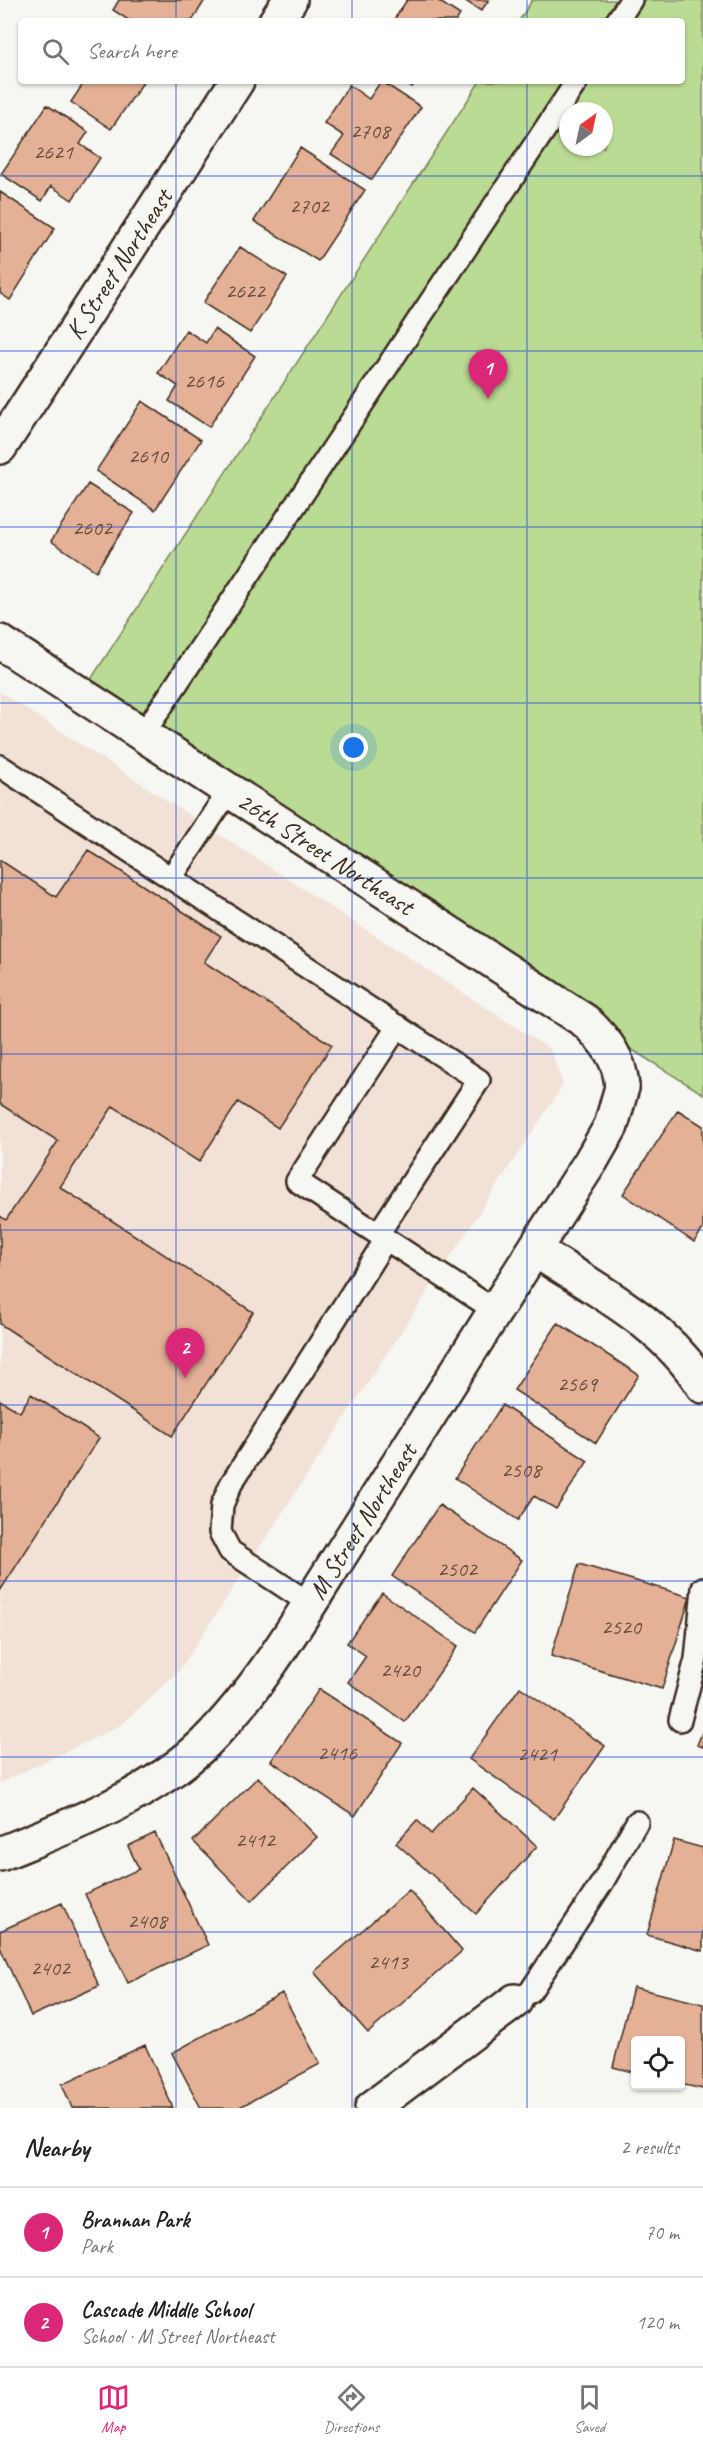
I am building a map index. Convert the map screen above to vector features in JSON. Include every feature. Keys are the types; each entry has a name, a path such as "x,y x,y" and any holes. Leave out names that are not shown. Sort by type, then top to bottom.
{"street":[{"path":"278,18 290,0"},
{"name":"K Street Northeast","path":"0,447 235,84"},
{"name":"26th Street Northeast","path":"0,642 144,733 585,1021 603,1038 614,1054 619,1064 622,1088"},
{"name":"M Street Northeast","path":"0,1854 88,1818 146,1787 204,1743 232,1712 309,1603 535,1250 605,1137 616,1112 622,1088"},
{"path":"535,1250 651,1326 692,1367 703,1386"},
{"path":"372,2108 515,2001"}],"lane":[{"path":"619,18 631,0"},
{"path":"144,733 575,84"},
{"path":"0,766 479,1080 231,1484 222,1504 220,1532 230,1551 309,1603"},
{"path":"171,878 230,789"},
{"path":"398,1026 297,1181 496,1311"},
{"path":"680,1720 696,1659 703,1588"},
{"path":"515,2001 530,1992 602,1883 637,1822"}],"shaded area":[{"path":"0,692 551,1050 563,1085 178,1672 121,1725 0,1783"}],"green space":[{"path":"532,0 703,0 703,1094 573,1013 82,693 478,84 685,84 685,18 521,18"}],"building":[{"path":"119,0 205,0 194,18 125,18 113,10"},
{"path":"407,0 437,0 460,15 458,18 395,18"},
{"path":"464,0 489,0 481,11"},
{"path":"83,84 142,84 111,129 71,102"},
{"path":"379,84 386,84 421,107 372,180 331,154 344,136 324,123 349,85 369,99"},
{"path":"47,105 88,132 80,144 100,158 72,200 51,186 42,201 1,174"},
{"path":"300,148 365,190 318,261 254,221"},
{"path":"0,192 55,228 10,300 0,293"},
{"path":"240,247 287,277 250,333 203,303"},
{"path":"214,329 255,356 209,427 169,401 178,386 158,373 186,330 206,343"},
{"path":"142,401 201,440 155,510 96,471"},
{"path":"88,484 134,513 96,571 51,541"},
{"path":"88,850 221,936 204,962 332,1045 278,1128 238,1102 199,1162 113,1106 60,1187 253,1312 172,1436 0,1324 0,1216 6,1220 58,1141 0,1104 0,860 56,897"},
{"path":"678,1110 703,1126 703,1229 694,1242 623,1194"},
{"path":"558,1323 639,1375 596,1443 514,1390"},
{"path":"31,1394 99,1438 0,1591 0,1400 20,1412"},
{"path":"502,1405 588,1461 556,1509 534,1496 518,1520 455,1478"},
{"path":"439,1505 522,1560 475,1632 392,1576"},
{"path":"579,1564 690,1597 662,1689 551,1656"},
{"path":"382,1593 458,1646 405,1722 348,1682 366,1656 347,1643"},
{"path":"520,1687 605,1746 554,1819 469,1759"},
{"path":"319,1689 402,1743 355,1816 271,1761"},
{"path":"703,1730 703,1747 697,1745"},
{"path":"258,1777 317,1837 252,1901 193,1841"},
{"path":"473,1788 537,1846 476,1914 396,1843 417,1820 431,1834"},
{"path":"155,1833 208,1945 128,1983 85,1894 139,1869 128,1846"},
{"path":"674,1840 703,1848 703,1951 647,1935"},
{"path":"409,1890 462,1951 368,2033 314,1972"},
{"path":"62,1903 99,1986 31,2016 0,1947 0,1931"},
{"path":"633,1987 703,2004 703,2089 685,2085 685,2036 631,2036 631,2072 613,2067"},
{"path":"282,1993 320,2064 238,2108 201,2108 172,2053"},
{"path":"145,2045 173,2108 72,2108 62,2084"}],"place":[{"name":"Brannan Park","path":"488,399"},
{"name":"Cascade Middle School","path":"185,1378"}]}
